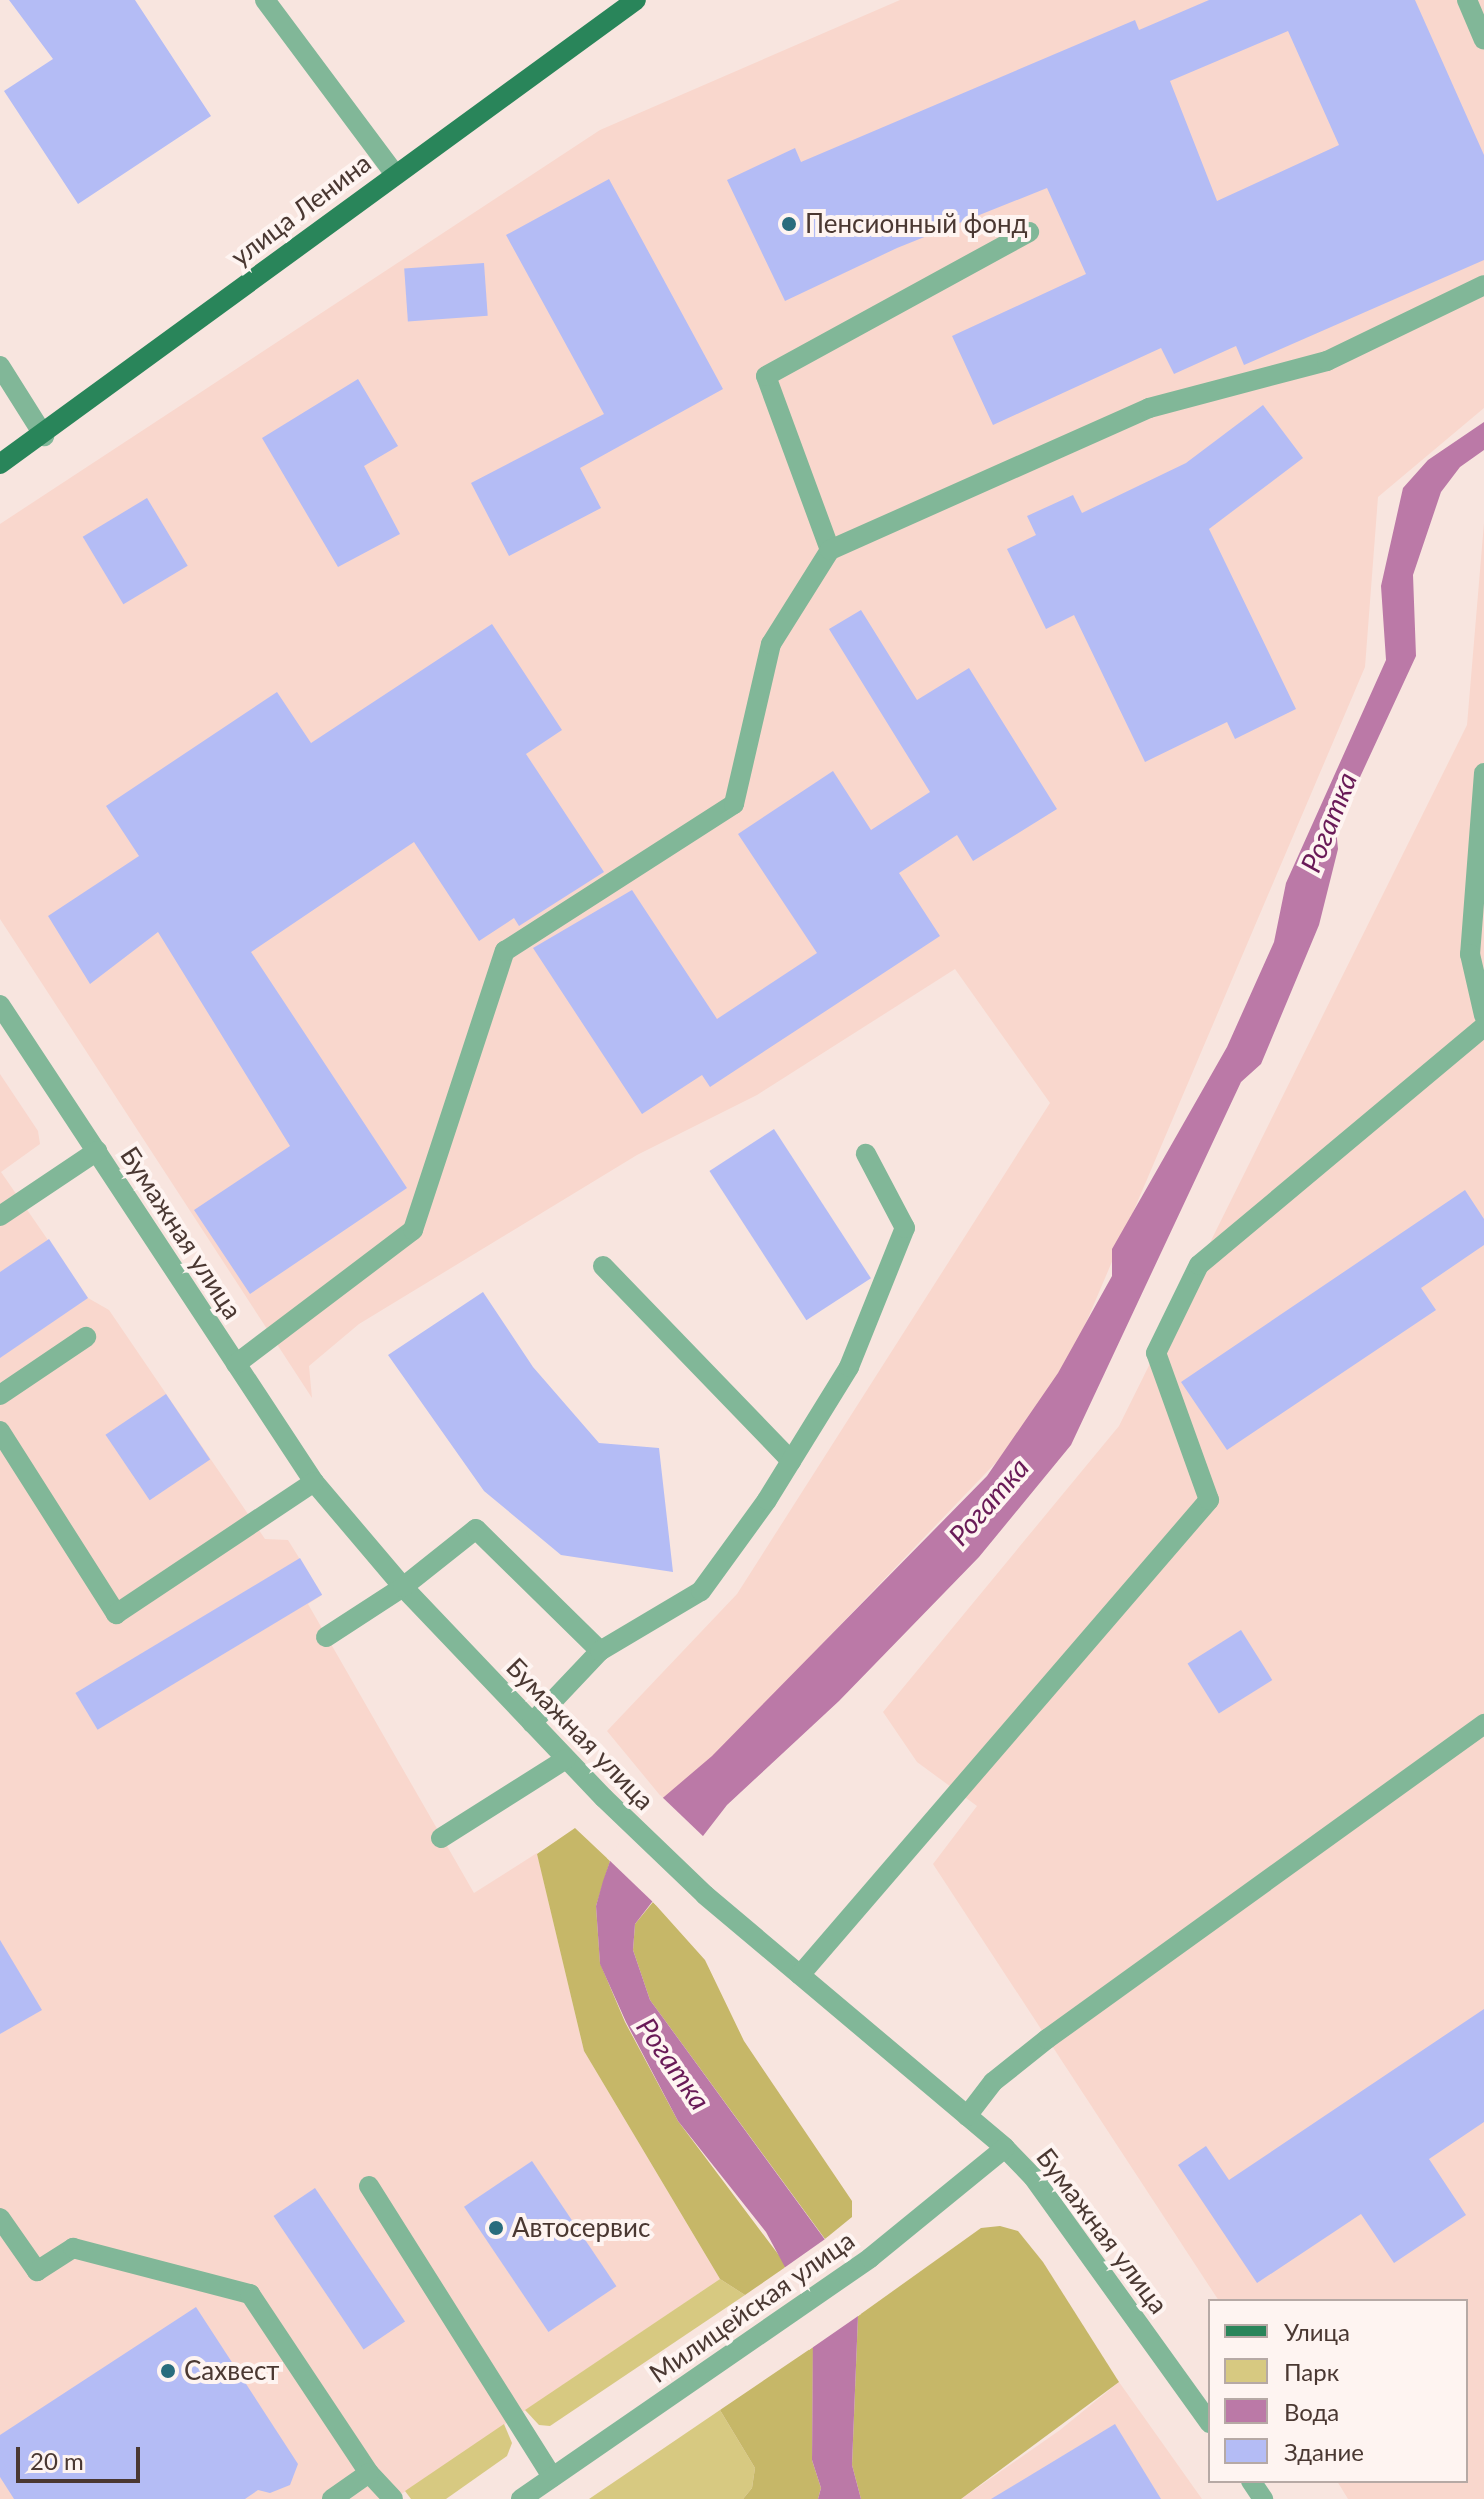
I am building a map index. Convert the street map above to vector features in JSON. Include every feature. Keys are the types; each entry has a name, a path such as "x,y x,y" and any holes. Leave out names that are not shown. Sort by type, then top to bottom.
{"main road":[{"name":"улица Ленина","path":"0,464 44,436 393,172 636,0"}],"street":[{"path":"265,0 393,172"},
{"path":"1467,0 1484,40"},
{"path":"830,550 766,376 1029,232"},
{"path":"236,1364 413,1230 505,951 734,804 771,644 830,550 1149,408 1327,361 1484,285"},
{"path":"0,366 44,436"},
{"path":"1484,773 1470,954 1484,1015"},
{"name":"Бумажная улица","path":"0,1005 314,1482 403,1587 604,1798 705,1895 1005,2148 1033,2177 1208,2420"},
{"path":"800,1975 1209,1500 1156,1353 1199,1265 1484,1027"},
{"path":"0,1216 97,1151"},
{"path":"532,1723 600,1651 701,1591 791,1461 849,1367 905,1228 866,1154"},
{"path":"603,1266 791,1461"},
{"path":"0,1395 86,1337"},
{"path":"0,1431 116,1614 314,1482"},
{"path":"326,1637 403,1587 476,1529 600,1651"},
{"path":"967,2116 993,2082 1047,2039 1484,1724"},
{"path":"441,1838 566,1759"},
{"name":"Милицейская улица","path":"525,2498 870,2258 1005,2148"},
{"path":"369,2186 552,2477"},
{"path":"0,2218 37,2271 73,2248 250,2294 369,2473 393,2499"},
{"path":"332,2499 369,2473"}],"shaded area":[{"path":"900,0 1484,0 1484,408 1378,497 1365,667 1051,1405 668,1805 607,1731 737,1594 1050,1103 955,969 757,1095 637,1155 359,1324 309,1366 312,1398 0,919 0,524 600,130"},
{"path":"1484,523 1484,2499 1348,2499 1338,2483 1468,2483 1468,2299 1218,2299 933,1864 977,1806 917,1762 883,1712 1119,1426 1467,725"},
{"path":"0,1074 38,1131 40,1144 1,1172 88,1298 109,1310 265,1539 288,1540 322,1595 308,1604 474,1893 537,1853 584,2051 720,2279 394,2499 0,2499"},
{"path":"575,1828 610,1861 596,1906 600,1963 625,2022 678,2121 787,2266 745,2295 720,2279 584,2051 537,1854"},
{"path":"653,1902 705,1960 744,2041 852,2201 852,2217 825,2239 650,2000 633,1950 635,1924"},
{"path":"1000,2226 1018,2231 1043,2262 1119,2382 961,2499 861,2499 852,2465 858,2316 981,2228"},
{"path":"813,2347 812,2460 821,2488 818,2499 743,2499 752,2488 755,2468 720,2410"},
{"path":"1119,2382 1202,2499 961,2499 1060,2430"}],"green space":[{"path":"720,2279 745,2295 550,2426 539,2425 525,2410"},
{"path":"720,2410 755,2468 752,2488 743,2499 589,2499"},
{"path":"504,2424 512,2443 507,2456 446,2499 411,2499 405,2491"}],"water":[{"name":"Рогатка","path":"1484,422 1484,450 1460,467 1441,492 1413,575 1416,656 1336,829 1338,849 1319,925 1261,1064 1241,1082 1071,1445 979,1557 839,1701 727,1805 635,1924 633,1950 650,2000 834,2252 858,2316 852,2465 861,2499 818,2499 821,2488 812,2460 813,2319 766,2232 678,2121 626,2022 600,1964 596,1906 603,1881 610,1861 658,1802 712,1756 987,1476 1058,1373 1112,1276 1112,1249 1227,1047 1274,942 1286,883 1386,660 1381,586 1403,488 1428,460"}],"pier":[{"path":"660,1795 706,1839 656,1905 607,1858"},
{"path":"828,2237 861,2314 809,2350 809,2320 784,2268"}],"building":[{"path":"9,0 135,0 211,116 78,204 4,91 53,59"},
{"path":"1209,0 1415,0 1484,155 1484,260 1244,365 1236,346 1174,374 1161,348 993,425 952,336 1086,274 1047,188 897,248 785,301 727,180 795,148 801,162 1135,20 1139,30","holes":["1288,31 1339,145 1217,201 1170,81"]},
{"path":"609,179 723,389 580,468 601,508 509,556 471,483 604,414 506,235"},
{"path":"484,263 488,316 408,321 404,269"},
{"path":"358,379 398,446 364,466 400,534 338,567 262,438"},
{"path":"1263,405 1303,458 1209,529 1296,709 1235,739 1227,722 1145,762 1074,615 1046,629 1007,549 1036,535 1027,516 1073,495 1082,513 1186,463"},
{"path":"147,498 188,566 123,604 83,537"},
{"path":"861,610 917,700 969,668 1057,809 973,861 957,835 899,873 940,936 710,1087 702,1075 642,1114 533,948 632,890 717,1019 817,953 738,834 833,771 871,830 930,792 829,629"},
{"path":"492,624 562,730 526,754 604,872 519,926 514,918 479,941 414,842 251,952 407,1188 250,1294 194,1210 290,1146 158,932 90,984 48,916 139,856 106,806 277,692 311,743"},
{"path":"774,1129 871,1278 806,1320 709,1171"},
{"path":"1465,1190 1484,1219 1484,1245 1421,1288 1436,1310 1227,1450 1181,1382"},
{"path":"49,1239 88,1298 0,1358 0,1272"},
{"path":"483,1292 533,1367 599,1443 659,1448 673,1572 561,1555 484,1491 388,1355"},
{"path":"166,1394 210,1459 150,1500 105,1435"},
{"path":"300,1558 322,1595 98,1730 75,1693"},
{"path":"1241,1630 1272,1680 1219,1713 1188,1663"},
{"path":"0,1940 42,2010 0,2034"},
{"path":"1484,2009 1484,2122 1429,2159 1466,2215 1394,2263 1361,2214 1257,2283 1178,2165 1206,2146 1229,2180"},
{"path":"532,2161 616,2286 548,2332 464,2207"},
{"path":"315,2188 405,2321 364,2349 274,2216"},
{"name":"Сахвест","path":"196,2307 298,2464 290,2485 270,2493 258,2490 245,2499 14,2499 0,2477 0,2435"},
{"path":"1115,2424 1161,2499 991,2499"}],"place":[{"name":"Пенсионный фонд","path":"789,224"},
{"name":"Автосервис","path":"496,2228"},
{"name":"Сахвест","path":"168,2371"}]}
